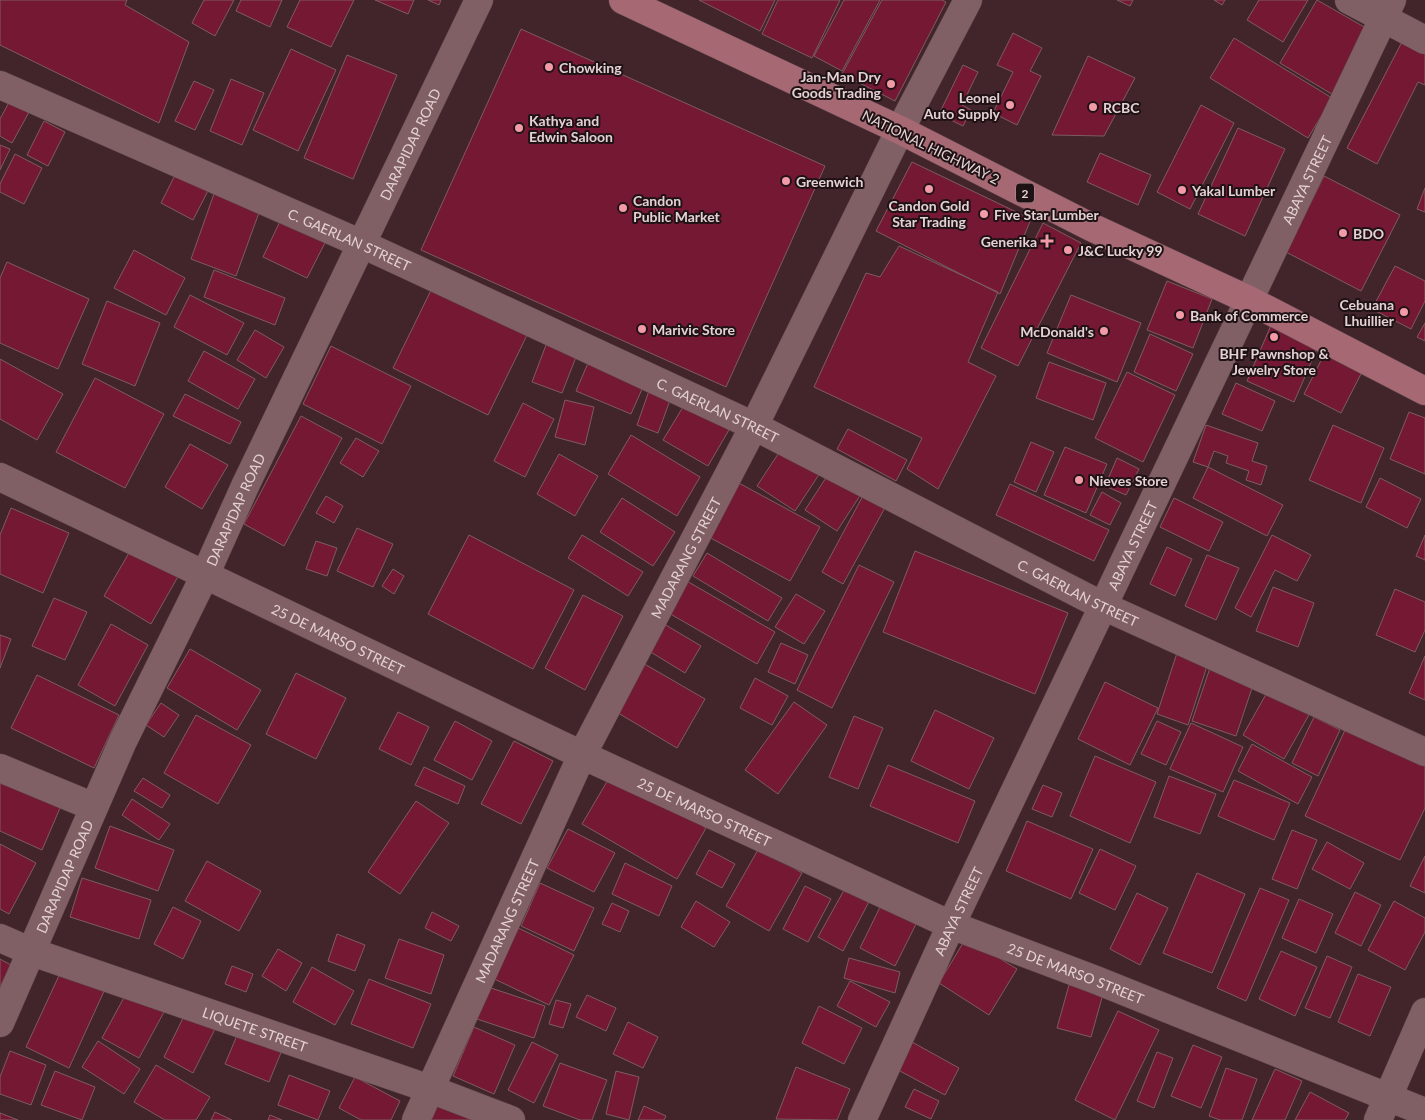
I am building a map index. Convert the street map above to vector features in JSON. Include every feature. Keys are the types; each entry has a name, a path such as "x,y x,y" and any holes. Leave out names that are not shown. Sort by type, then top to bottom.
{"main road":[{"name":"NATIONAL HIGHWAY 2","path":"623,0 900,130 1091,227 1249,300 1425,391"}],"street":[{"name":"DARAPIDAP ROAD","path":"0,1023 123,741 206,573 250,475 479,0"},
{"name":"MADARANG STREET","path":"416,1120 582,755 754,426 900,130 968,0"},
{"path":"1349,0 1388,8 1425,40"},
{"name":"ABAYA STREET","path":"862,1120 951,925 1388,8"},
{"name":"C. GAERLAN STREET","path":"0,85 362,244 754,426 1103,606 1425,752"},
{"name":"25 DE MARSO STREET","path":"0,477 206,573 582,755 951,925 1096,980 1383,1109 1425,1112"},
{"path":"0,768 94,807"},
{"name":"LIQUETE STREET","path":"0,938 32,952 430,1089 511,1120"},
{"path":"1383,1109 1425,1012"}],"building":[{"path":"0,0 127,0 125,5 189,42 159,123 0,45"},
{"path":"204,0 234,0 215,36 192,23"},
{"path":"241,0 282,0 270,27 236,11"},
{"path":"300,0 354,0 331,47 287,27"},
{"path":"375,0 414,0 408,14"},
{"path":"428,0 441,0 439,5"},
{"path":"699,0 775,0 760,31"},
{"path":"778,0 840,0 812,58 762,34"},
{"path":"844,0 880,0 842,71 814,56"},
{"path":"882,0 942,0 946,2 895,101 842,74"},
{"path":"1117,0 1133,0 1130,6"},
{"path":"1214,0 1225,0 1222,5"},
{"path":"1259,0 1308,0 1283,42 1247,20"},
{"path":"1317,0 1373,32 1335,96 1280,63"},
{"name":"Candon Public Market","path":"521,29 825,166 726,387 421,250"},
{"path":"1013,33 1042,48 1030,71 1041,76 1017,125 993,113 1013,72 997,65"},
{"path":"1405,36 1425,46 1425,85 1418,82 1377,164 1347,148"},
{"path":"1234,38 1332,98 1308,138 1210,78"},
{"path":"291,49 336,70 298,151 253,130"},
{"path":"347,55 397,75 353,179 304,158"},
{"name":"RCBC","path":"1088,56 1135,78 1104,136 1052,135"},
{"path":"963,65 978,72 962,105 971,110 963,126 939,114"},
{"path":"231,79 264,93 242,145 210,131"},
{"path":"194,81 214,90 195,130 175,121"},
{"path":"14,93 34,103 12,143 0,136 0,119"},
{"path":"1201,105 1234,123 1190,209 1157,192"},
{"path":"44,121 65,132 48,166 27,155"},
{"path":"1238,128 1285,149 1245,236 1198,214"},
{"path":"0,145 10,149 0,170"},
{"path":"1100,153 1151,175 1138,205 1087,182"},
{"path":"15,154 42,168 24,204 0,192 0,184"},
{"path":"912,162 1031,219 1000,294 876,231"},
{"path":"179,167 212,183 193,220 161,203"},
{"name":"BDO","path":"1324,176 1400,215 1361,291 1286,252"},
{"path":"1425,188 1425,212 1417,209"},
{"path":"215,191 261,207 236,276 191,259"},
{"path":"284,213 329,235 307,278 263,257"},
{"path":"1043,223 1081,243 1018,366 981,348"},
{"path":"899,246 998,292 968,362 996,376 938,489 907,469 922,438 814,387 866,273 880,277"},
{"path":"134,250 185,278 166,315 114,288"},
{"path":"7,262 89,299 58,369 0,343 0,278"},
{"path":"1395,266 1425,281 1425,301 1411,329 1372,309"},
{"path":"214,270 285,298 275,325 204,297"},
{"name":"Bank of Commerce","path":"1167,281 1212,299 1193,348 1147,330"},
{"path":"435,282 530,329 488,415 393,368"},
{"path":"190,295 244,323 227,355 174,327"},
{"path":"1071,295 1141,323 1117,382 1047,353"},
{"path":"107,301 160,323 135,386 82,364"},
{"path":"1272,323 1319,344 1294,402 1247,381"},
{"path":"1425,323 1425,341 1417,337"},
{"path":"255,330 284,347 266,378 237,360"},
{"path":"1150,334 1193,354 1176,391 1134,372"},
{"path":"546,345 576,357 562,393 532,382"},
{"path":"1329,345 1366,364 1341,413 1304,394"},
{"path":"331,346 411,386 382,444 303,404"},
{"path":"204,351 255,379 238,409 188,381"},
{"path":"591,356 646,380 631,414 576,391"},
{"path":"0,359 63,394 37,440 0,419"},
{"path":"1049,362 1106,383 1093,420 1036,398"},
{"path":"1127,372 1175,395 1143,462 1095,438"},
{"path":"95,378 164,414 125,488 56,452"},
{"path":"1236,383 1275,401 1262,431 1222,414"},
{"path":"650,388 672,395 658,433 637,425"},
{"path":"185,394 241,422 230,444 173,416"},
{"path":"565,400 594,407 585,445 555,437"},
{"path":"686,402 730,428 708,466 663,440"},
{"path":"523,403 554,419 525,477 494,461"},
{"path":"1409,412 1425,418 1425,474 1390,459"},
{"path":"301,416 342,438 284,546 244,524"},
{"path":"1206,425 1258,443 1252,461 1267,466 1261,485 1246,480 1249,471 1226,463 1228,456 1214,451 1208,467 1193,462"},
{"path":"1333,425 1384,448 1361,503 1309,480"},
{"path":"848,429 907,460 896,481 837,449"},
{"path":"631,435 700,477 677,516 608,474"},
{"path":"356,438 379,451 363,477 340,463"},
{"path":"1031,442 1054,452 1036,492 1014,482"},
{"path":"190,444 228,465 202,509 165,487"},
{"path":"1065,447 1107,464 1086,513 1044,495"},
{"path":"782,448 820,473 795,511 757,486"},
{"path":"559,454 598,476 575,516 537,494"},
{"path":"1117,458 1139,469 1126,495 1105,486"},
{"path":"1208,467 1283,505 1267,536 1193,498"},
{"path":"831,470 863,491 837,531 805,510"},
{"path":"1380,478 1421,499 1407,528 1366,507"},
{"path":"737,482 820,527 790,581 707,536"},
{"path":"1010,484 1109,530 1094,561 996,515"},
{"path":"865,492 887,504 843,584 822,572"},
{"path":"1102,492 1121,503 1110,525 1090,515"},
{"path":"326,496 343,506 334,523 316,513"},
{"path":"622,498 675,532 653,566 600,532"},
{"path":"1174,498 1223,522 1209,551 1160,527"},
{"path":"11,508 69,533 43,593 0,574 0,535"},
{"path":"357,528 393,544 373,587 337,571"},
{"path":"469,535 574,590 533,669 428,614"},
{"path":"582,535 643,572 628,596 568,558"},
{"path":"1272,535 1311,555 1297,581 1275,570 1251,617 1235,608"},
{"path":"1425,535 1425,560 1416,556"},
{"path":"316,541 337,548 327,576 306,569"},
{"path":"133,546 180,573 151,624 104,596"},
{"path":"1167,547 1192,559 1175,596 1150,584"},
{"path":"915,551 1068,613 1035,694 883,632"},
{"path":"707,553 782,598 768,621 693,576"},
{"path":"1207,555 1239,568 1216,620 1185,606"},
{"path":"859,565 894,582 832,708 797,690"},
{"path":"393,569 404,576 394,594 382,586"},
{"path":"685,580 775,632 757,664 667,612"},
{"path":"1273,587 1314,603 1298,647 1256,631"},
{"path":"1395,589 1425,602 1425,630 1415,652 1376,635"},
{"path":"796,594 825,611 804,644 775,627"},
{"path":"583,595 623,616 585,690 545,668"},
{"path":"54,598 87,612 65,660 32,646"},
{"path":"111,624 148,645 115,706 78,685"},
{"path":"664,624 701,646 685,673 649,651"},
{"path":"0,635 11,639 0,668"},
{"path":"781,643 808,655 795,684 768,672"},
{"path":"190,649 261,690 237,730 167,688"},
{"path":"1177,653 1208,663 1188,725 1157,714"},
{"path":"1425,656 1425,700 1409,693"},
{"path":"641,662 705,699 677,748 613,710"},
{"path":"1211,665 1255,679 1236,736 1192,721"},
{"path":"296,673 346,698 316,759 266,734"},
{"path":"37,675 119,715 94,768 11,728"},
{"path":"755,678 788,696 772,725 740,708"},
{"path":"1105,682 1158,708 1130,765 1078,739"},
{"path":"1269,689 1310,713 1284,759 1243,735"},
{"path":"794,702 827,725 778,794 745,770"},
{"path":"161,703 179,715 164,737 146,725"},
{"path":"935,710 994,738 969,789 911,761"},
{"path":"398,712 429,727 411,765 379,749"},
{"path":"196,715 251,745 218,804 164,773"},
{"path":"854,716 883,728 858,789 829,777"},
{"path":"1314,717 1340,730 1318,776 1292,763"},
{"path":"455,721 492,741 472,780 434,760"},
{"path":"1157,721 1181,732 1166,765 1141,754"},
{"path":"1191,723 1243,747 1223,792 1170,769"},
{"path":"1346,728 1425,765 1425,808 1400,860 1305,816"},
{"path":"514,741 553,761 521,824 481,804"},
{"path":"1252,744 1312,777 1298,804 1238,771"},
{"path":"1095,756 1156,782 1130,843 1070,816"},
{"path":"888,765 975,801 958,843 870,806"},
{"path":"424,767 465,786 458,804 415,785"},
{"path":"612,773 706,828 677,879 582,824"},
{"path":"1169,776 1216,794 1200,834 1154,817"},
{"path":"143,778 170,795 162,808 134,791"},
{"path":"1234,780 1290,803 1274,840 1218,816"},
{"path":"0,782 60,808 42,850 0,831"},
{"path":"1043,785 1062,793 1052,817 1032,809"},
{"path":"132,799 170,824 159,840 122,815"},
{"path":"416,801 449,823 400,894 368,872"},
{"path":"1027,821 1093,849 1071,899 1006,871"},
{"path":"110,826 174,850 158,891 95,868"},
{"path":"568,829 615,853 594,892 547,868"},
{"path":"1292,830 1317,840 1297,889 1272,879"},
{"path":"1327,842 1364,863 1350,889 1312,869"},
{"path":"0,844 36,863 9,914 0,909"},
{"path":"759,848 802,873 769,931 726,906"},
{"path":"1100,849 1136,866 1115,910 1079,893"},
{"path":"709,850 735,864 722,888 696,874"},
{"path":"1425,856 1425,893 1410,886"},
{"path":"207,861 261,891 239,931 185,901"},
{"path":"625,863 672,886 659,916 612,894"},
{"path":"1197,873 1245,894 1212,973 1163,953"},
{"path":"82,878 151,900 139,939 70,917"},
{"path":"540,883 594,908 574,951 521,926"},
{"path":"848,883 872,896 843,951 818,937"},
{"path":"805,886 831,899 808,942 783,929"},
{"path":"1260,888 1289,900 1246,1001 1217,988"},
{"path":"1355,892 1381,905 1361,946 1335,933"},
{"path":"1137,893 1168,908 1140,965 1110,949"},
{"path":"1299,899 1333,914 1316,953 1282,938"},
{"path":"696,901 730,922 714,947 681,927"},
{"path":"883,901 919,918 895,966 860,948"},
{"path":"1394,901 1425,918 1425,932 1405,970 1368,950"},
{"path":"612,903 629,911 620,932 602,924"},
{"path":"173,907 201,921 183,959 154,944"},
{"path":"432,912 459,926 451,941 425,928"},
{"path":"512,925 574,955 549,1005 488,976"},
{"path":"337,934 365,945 355,971 328,961"},
{"path":"966,938 1017,969 989,1015 939,983"},
{"path":"399,939 444,955 431,994 385,978"},
{"path":"278,949 302,963 286,991 262,976"},
{"path":"1281,951 1317,967 1295,1016 1259,999"},
{"path":"1327,956 1352,967 1330,1018 1305,1008"},
{"path":"849,958 900,972 895,993 844,978"},
{"path":"0,959 11,965 0,987"},
{"path":"232,966 253,974 246,992 225,984"},
{"path":"312,967 354,991 335,1025 293,1002"},
{"path":"62,969 105,989 69,1068 26,1047"},
{"path":"1358,974 1391,987 1370,1036 1338,1022"},
{"path":"369,979 431,1004 413,1048 351,1024"},
{"path":"850,981 890,1002 876,1027 837,1006"},
{"path":"1069,985 1103,994 1091,1037 1057,1028"},
{"path":"488,987 545,1006 534,1038 477,1019"},
{"path":"127,992 164,1012 139,1058 102,1038"},
{"path":"587,995 616,1008 606,1031 576,1017"},
{"path":"556,1000 571,1004 563,1028 549,1024"},
{"path":"819,1006 862,1028 844,1064 802,1043"},
{"path":"1118,1011 1159,1030 1115,1120 1075,1100"},
{"path":"186,1012 216,1027 193,1073 164,1057"},
{"path":"628,1022 658,1037 643,1068 613,1054"},
{"path":"474,1027 515,1045 494,1094 453,1076"},
{"path":"238,1033 282,1050 269,1082 225,1064"},
{"path":"98,1041 140,1069 124,1094 82,1067"},
{"path":"532,1042 558,1055 534,1103 508,1090"},
{"path":"912,1042 959,1068 945,1095 898,1070"},
{"path":"1193,1045 1222,1057 1201,1108 1171,1096"},
{"path":"10,1051 46,1065 31,1105 0,1094 0,1077"},
{"path":"1157,1052 1173,1058 1154,1108 1137,1101"},
{"path":"560,1063 607,1080 592,1120 580,1120 543,1106"},
{"path":"156,1065 210,1097 196,1120 165,1120 134,1102"},
{"path":"796,1067 850,1089 837,1120 776,1119"},
{"path":"1226,1068 1257,1079 1242,1120 1220,1120 1209,1116"},
{"path":"1275,1069 1302,1081 1285,1120 1252,1120"},
{"path":"55,1071 95,1087 82,1120 41,1105"},
{"path":"616,1071 639,1077 629,1120 606,1114"},
{"path":"289,1075 330,1091 318,1120 278,1105"},
{"path":"355,1077 400,1101 391,1120 361,1120 339,1108"},
{"path":"914,1089 939,1101 931,1119 905,1107"},
{"path":"1310,1092 1349,1113 1345,1120 1295,1120"},
{"path":"432,1101 472,1120 423,1120"},
{"path":"644,1106 666,1116 664,1120 638,1120"},
{"path":"215,1112 232,1120 211,1120"},
{"path":"0,1113 18,1120 0,1120"},
{"path":"270,1115 282,1120 268,1120"}],"place":[{"name":"Chowking","path":"549,67"},
{"name":"Jan-Man Dry Goods Trading","path":"891,84"},
{"name":"Leonel Auto Supply","path":"1010,105"},
{"name":"RCBC","path":"1093,107"},
{"name":"Kathya and Edwin Saloon","path":"519,128"},
{"name":"Greenwich","path":"786,181"},
{"name":"Candon Gold Star Trading","path":"929,189"},
{"name":"Yakal Lumber","path":"1182,190"},
{"name":"Candon Public Market","path":"623,208"},
{"name":"Five Star Lumber","path":"984,214"},
{"name":"BDO","path":"1343,233"},
{"name":"Generika","path":"1047,241"},
{"name":"J&C Lucky 99","path":"1068,250"},
{"name":"Cebuana Lhuillier","path":"1404,312"},
{"name":"Bank of Commerce","path":"1180,315"},
{"name":"Marivic Store","path":"642,329"},
{"name":"McDonald's","path":"1104,331"},
{"name":"BHF Pawnshop & Jewelry Store","path":"1274,337"},
{"name":"Nieves Store","path":"1079,480"}]}
